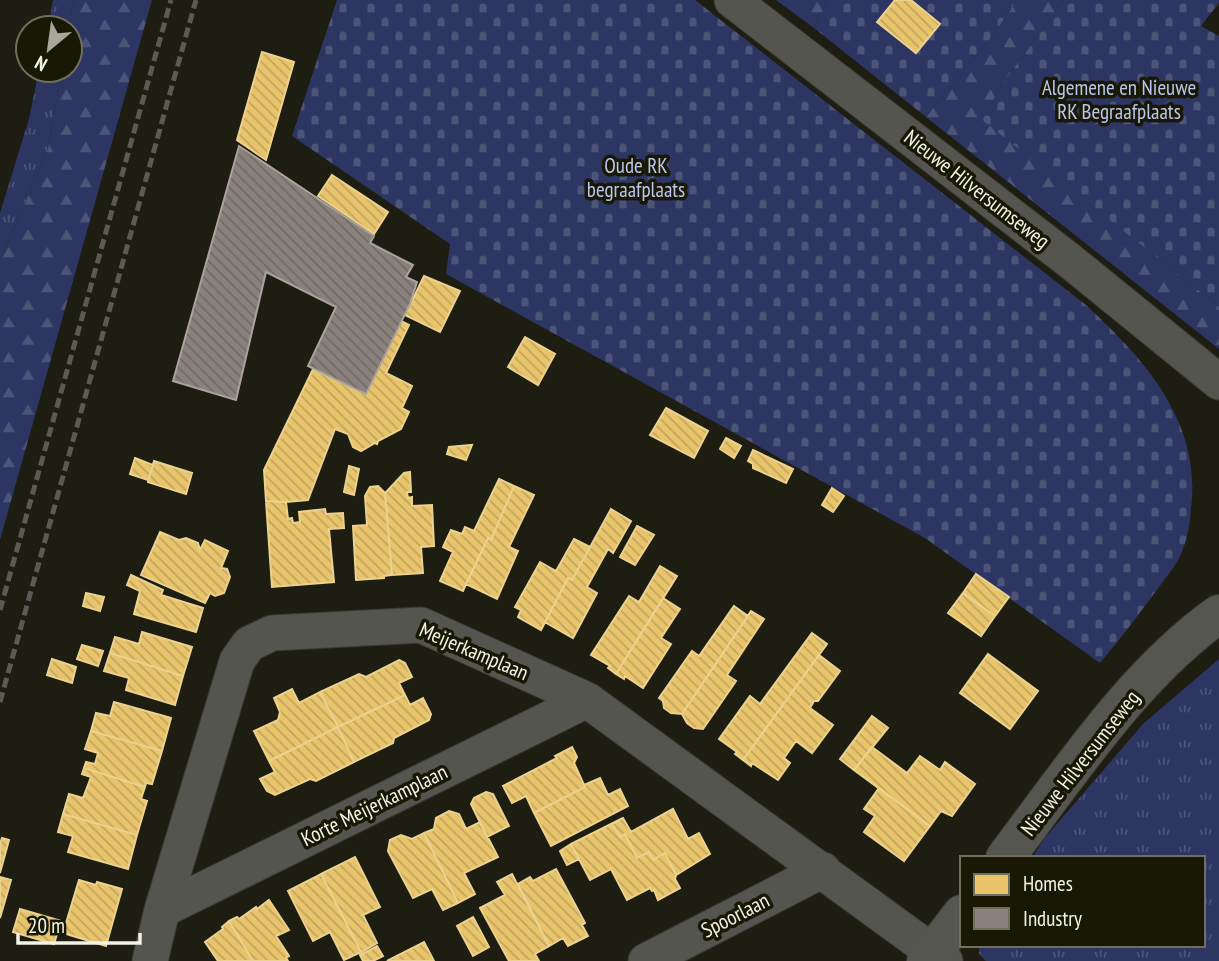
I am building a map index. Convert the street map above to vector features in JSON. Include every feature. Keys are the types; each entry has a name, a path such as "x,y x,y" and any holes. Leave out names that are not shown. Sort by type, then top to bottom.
{"street":[{"name":"Nieuwe Hilversumseweg","path":"732,0 1070,261 1219,383"},
{"name":"Nieuwe Hilversumseweg","path":"1007,856 1119,707 1199,628 1219,614"},
{"name":"Meijerkamplaan","path":"150,961 162,910 237,660 248,645 272,634 421,625 587,700 823,870 935,958"},
{"name":"Korte Meijerkamplaan","path":"162,910 587,700"},
{"name":"Spoorlaan","path":"646,961 823,870"},
{"path":"935,958 960,917"}],"green space":[{"path":"53,0 74,0 72,14 50,14"},
{"path":"74,0 152,0 0,540 0,261 48,149 60,84 84,84 84,14 72,14"},
{"name":"Oude RK begraafplaats","path":"337,0 695,0 1086,305 1129,348 1165,395 1188,448 1192,478 1189,527 1180,556 1100,663 925,538 446,274 450,244 292,136"},
{"path":"776,0 827,0 814,28"},
{"name":"Algemene en Nieuwe RK Begraafplaats","path":"827,0 1017,0 991,38 926,117 814,28"},
{"path":"1017,0 1064,0 1001,86 983,120 1219,306 1219,349 926,117 991,38"},
{"name":"Algemene en Nieuwe RK Begraafplaats","path":"1064,0 1219,0 1201,26 1219,36 1219,306 982,120 1001,86"},
{"path":"36,84 60,84 48,149 0,261 0,213 29,119"},
{"path":"1219,659 1219,961 986,961 979,954 979,947 1205,947 1205,856 1033,856 1044,839 1143,724"}],"building: Homes":[{"path":"895,0 911,0 940,24 916,53 877,22"},
{"path":"262,52 294,62 266,160 237,140"},
{"path":"332,175 388,212 374,234 318,196"},
{"path":"424,276 460,291 440,332 405,315"},
{"path":"401,321 409,325 386,373 412,386 402,408 409,412 401,429 361,451 353,447 348,434 335,429 308,500 266,501 264,470 313,369 366,394"},
{"path":"525,337 555,354 538,385 508,367"},
{"path":"666,408 708,431 694,458 650,435"},
{"path":"726,438 741,446 734,458 720,449"},
{"path":"472,445 466,460 447,454 449,447"},
{"path":"753,450 793,469 786,483 753,468 753,464 748,461"},
{"path":"135,458 153,465 148,480 130,474"},
{"path":"154,461 192,473 186,494 148,482"},
{"path":"349,466 359,469 354,495 344,492"},
{"path":"410,472 411,492 407,492 408,498 412,497 412,506 432,505 434,546 421,547 423,573 392,575 385,493 404,473"},
{"path":"499,479 514,486 491,540 488,538 463,591 440,581 453,552 443,547 451,530 462,534 465,527 474,531"},
{"path":"378,486 385,493 392,575 356,580 353,526 367,525 365,496 370,487"},
{"path":"514,486 534,495 509,547 518,551 497,599 466,584 488,538 491,540"},
{"path":"832,488 844,496 833,512 822,505"},
{"path":"266,501 286,502 288,519 292,518 293,523 300,522 299,512 325,509 326,514 343,513 344,528 329,529 334,582 272,587"},
{"path":"611,509 631,521 613,553 608,549 587,587 597,593 573,638 545,622 568,578 572,580"},
{"path":"637,526 654,535 635,565 620,557"},
{"path":"160,532 179,540 186,538 198,543 200,550 205,540 228,551 221,568 227,569 230,577 224,593 215,596 210,593 205,603 141,575"},
{"path":"574,539 590,547 572,580 568,578 541,630 518,617 521,610 515,607 540,562 556,571"},
{"path":"660,566 677,576 616,674 608,668 610,666 591,655 629,596 639,602"},
{"path":"976,574 1009,597 995,616 963,593"},
{"path":"131,575 163,590 161,595 203,608 196,632 134,614 140,591 127,585"},
{"path":"86,593 104,597 100,611 83,606"},
{"path":"963,593 995,616 981,636 948,613"},
{"path":"663,598 680,609 661,638 671,644 643,688 625,676 624,679 616,674"},
{"path":"734,606 748,616 682,714 671,713 664,708 663,701 659,698 692,651 699,656"},
{"path":"751,611 764,619 727,675 736,681 703,729 694,728 682,714"},
{"path":"142,632 192,647 183,676 110,653 115,637 139,644"},
{"path":"812,633 827,644 743,760 719,739 750,696 760,704"},
{"path":"82,645 103,651 98,666 77,659"},
{"path":"110,653 183,676 175,705 126,690 129,678 104,671"},
{"path":"988,654 1038,691 1010,729 960,693"},
{"path":"819,655 840,671 810,708 833,725 812,753 796,741 784,758 790,763 778,780 743,760"},
{"path":"52,659 76,667 72,683 47,675"},
{"path":"399,660 405,663 412,677 399,683 405,695 338,727 320,692 359,674 366,677"},
{"path":"292,689 299,703 320,692 338,727 269,761 254,731 278,720 280,712 274,698"},
{"path":"405,695 410,705 423,698 431,714 429,720 394,738 393,743 354,762 338,727"},
{"path":"114,702 171,718 162,751 91,731 96,713 110,716"},
{"path":"872,716 888,728 854,770 840,759"},
{"path":"338,727 354,762 316,781 310,779 275,795 267,791 260,779 275,772 269,761"},
{"path":"91,731 162,751 152,784 146,783 145,787 84,768 86,762 95,764 98,753 85,749"},
{"path":"572,747 577,757 574,763 585,787 534,813 526,796 512,803 503,786 557,758 555,756"},
{"path":"872,747 907,773 920,756 940,770 945,762 975,784 952,816 941,811 930,826 854,770"},
{"path":"84,768 145,787 141,799 147,801 137,835 63,814 69,794 83,798 91,777 82,774"},
{"path":"600,778 608,795 620,789 628,806 551,846 534,813"},
{"path":"879,788 930,826 904,861 864,832 875,816 864,809"},
{"path":"486,792 493,794 509,826 487,837 471,804 474,798"},
{"path":"673,809 688,839 699,833 710,854 676,875 665,853 653,860 649,852 637,858 625,834 620,837 612,824 623,818 631,832"},
{"path":"449,811 459,814 466,829 480,822 498,857 464,873 475,894 458,903 424,833 434,829 436,818"},
{"path":"63,814 137,835 128,869 68,852 73,836 58,832"},
{"path":"623,818 612,824 620,837 625,834 637,858 649,852 653,860 665,853 680,888 658,900 654,890 650,888 627,900 611,869 590,880 571,844"},
{"path":"424,833 458,903 443,910 432,889 413,898 388,851 390,840 401,835 412,839"},
{"path":"2,838 9,840 0,873 0,844"},
{"path":"571,844 579,859 567,865 560,851"},
{"path":"355,857 380,907 363,915 377,943 361,952 321,874"},
{"path":"556,869 585,923 582,925 588,936 568,946 563,938 549,946 518,884 530,877 533,881"},
{"path":"321,874 361,952 344,960 330,932 313,941 288,891"},
{"path":"512,874 549,946 535,954 539,961 509,961 480,908 505,895 497,882"},
{"path":"0,877 11,880 0,918"},
{"path":"79,880 122,889 106,946 63,933"},
{"path":"269,900 289,930 276,936 289,956 286,958 288,961 253,961 229,921 237,917 239,919"},
{"path":"20,909 61,921 54,944 13,932"},
{"path":"473,917 489,947 473,956 457,926"},
{"path":"229,921 253,961 218,961 205,942"},
{"path":"424,942 434,961 387,961"},
{"path":"377,946 383,956 373,961 363,961 360,955"}],"building: Industry":[{"path":"239,146 374,236 370,243 413,265 406,277 417,282 410,304 366,394 308,366 336,307 266,272 236,400 173,381"}],"railway":[{"path":"0,610 171,0"},
{"path":"0,702 196,0"}]}
